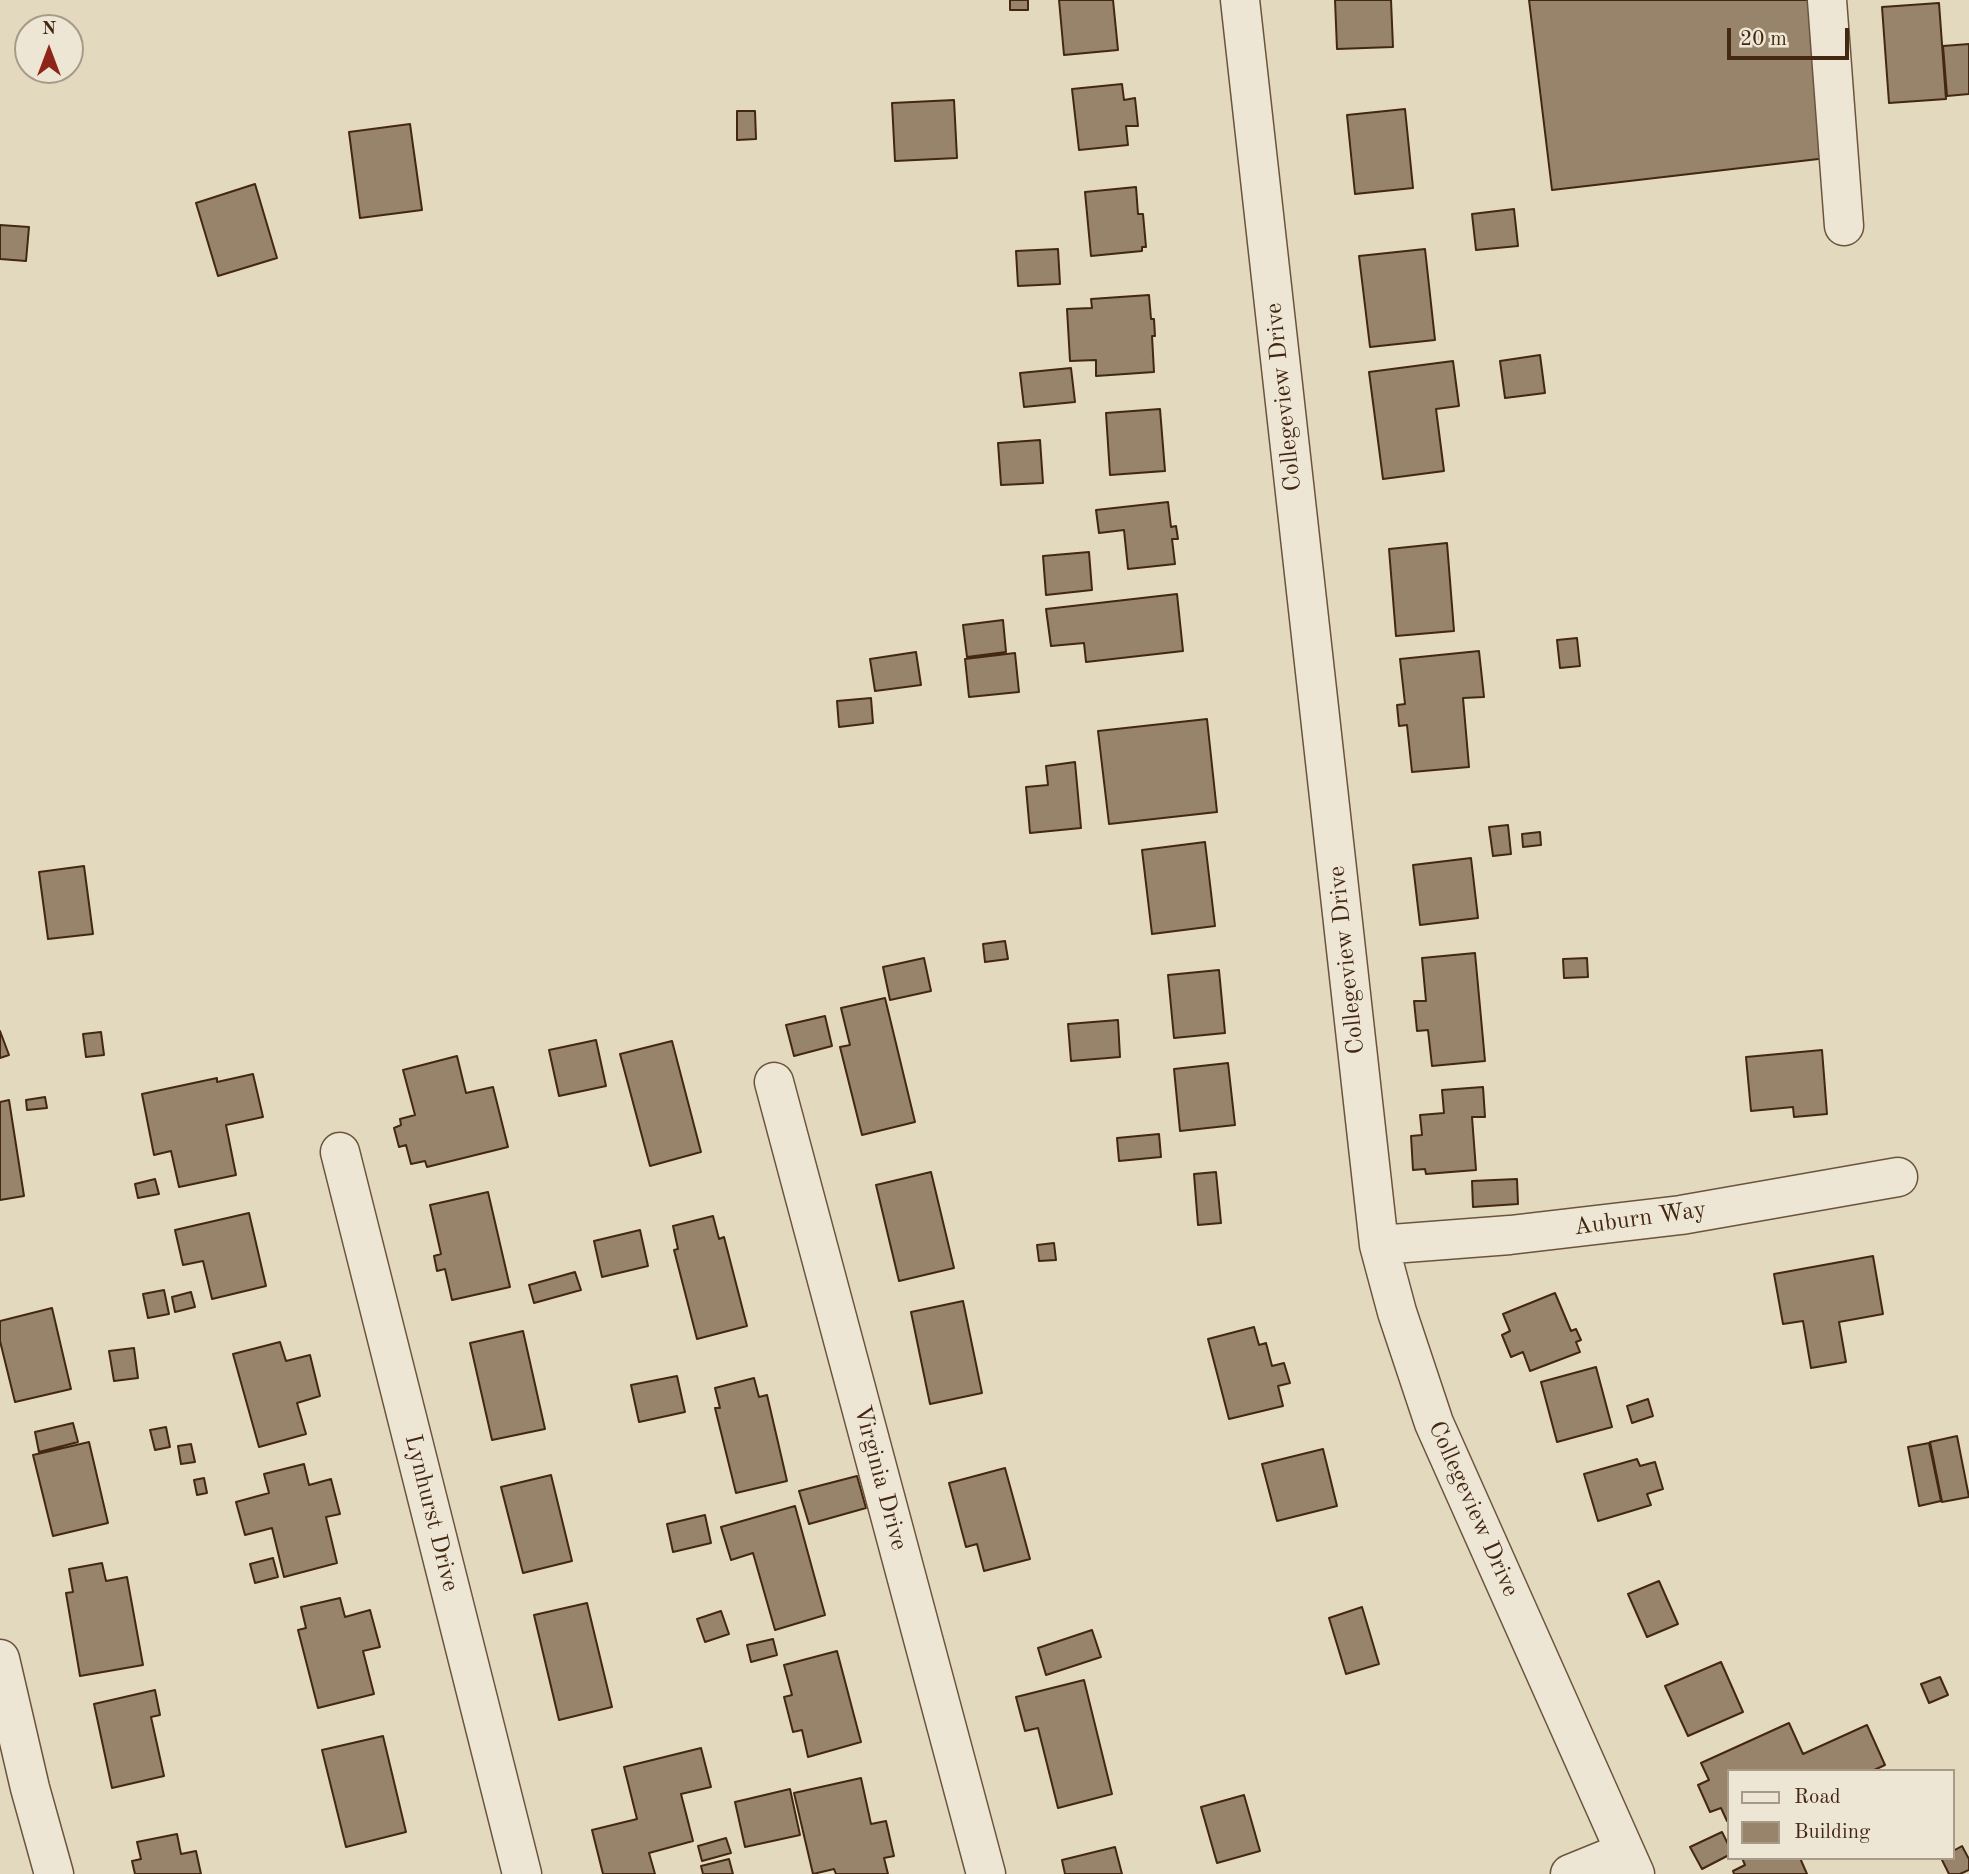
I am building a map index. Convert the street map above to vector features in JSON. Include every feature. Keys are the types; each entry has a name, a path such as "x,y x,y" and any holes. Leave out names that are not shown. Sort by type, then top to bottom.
{"street":[{"name":"Collegeview Drive","path":"1240,0 1379,1245 1434,1423 1629,1863"},
{"path":"1827,0 1844,226"},
{"name":"Virginia Drive","path":"774,1082 986,1874"},
{"name":"Lynhurst Drive","path":"340,1152 522,1874"},
{"name":"Auburn Way","path":"1379,1245 1510,1235 1655,1219 1898,1177"},
{"path":"0,1658 30,1788 54,1874"},
{"path":"1570,1874 1629,1863"}],"building":[{"path":"1010,0 1028,0 1028,10 1010,10"},
{"path":"1059,0 1113,0 1118,50 1064,55"},
{"path":"1335,0 1391,0 1393,47 1337,49"},
{"path":"1529,0 1808,0 1827,158 1552,190"},
{"path":"1939,3 1946,99 1889,103 1882,7"},
{"path":"1969,44 1969,94 1947,96 1943,46"},
{"path":"1122,84 1124,100 1135,98 1138,126 1126,126 1128,145 1079,150 1072,89"},
{"path":"954,100 957,158 895,161 892,103"},
{"path":"1405,109 1413,188 1355,194 1347,115"},
{"path":"737,111 755,111 756,139 737,140"},
{"path":"410,124 422,210 360,218 349,132"},
{"path":"255,184 277,258 218,276 196,203"},
{"path":"1136,187 1138,214 1143,214 1146,247 1142,247 1142,251 1091,256 1085,192"},
{"path":"1514,209 1518,246 1476,250 1472,214"},
{"path":"0,225 29,227 26,261 0,259"},
{"path":"1058,249 1060,284 1018,286 1016,251"},
{"path":"1425,249 1435,340 1370,347 1359,256"},
{"path":"1149,295 1151,319 1154,319 1154,372 1096,376 1096,360 1070,361 1067,309 1092,308 1091,299"},
{"path":"1540,355 1545,393 1505,398 1500,361"},
{"path":"1453,361 1459,406 1436,409 1444,471 1383,479 1369,372"},
{"path":"1071,368 1075,402 1024,407 1020,373"},
{"path":"1160,409 1165,471 1110,475 1106,413"},
{"path":"1040,440 1043,483 1001,485 998,443"},
{"path":"1168,502 1171,527 1176,526 1178,539 1172,539 1175,564 1128,569 1124,530 1099,533 1096,510"},
{"path":"1447,543 1454,631 1396,636 1389,549"},
{"path":"1089,552 1092,590 1046,595 1043,556"},
{"path":"1177,594 1183,651 1086,662 1084,643 1051,646 1046,609"},
{"path":"1003,620 1006,652 967,657 963,625"},
{"path":"1577,638 1580,666 1560,668 1557,640"},
{"path":"1479,651 1484,697 1463,698 1469,767 1412,772 1407,725 1399,726 1397,705 1405,704 1400,659"},
{"path":"916,652 921,685 875,691 870,659"},
{"path":"1015,653 1019,692 969,697 965,659"},
{"path":"871,698 873,723 839,727 837,701"},
{"path":"1207,719 1217,812 1109,824 1098,731"},
{"path":"1075,762 1081,828 1030,833 1026,787 1048,785 1046,766"},
{"path":"1508,825 1511,854 1493,856 1489,827"},
{"path":"1540,832 1541,845 1523,847 1522,834"},
{"path":"1205,842 1215,926 1152,934 1142,850"},
{"path":"1471,858 1478,918 1420,925 1413,865"},
{"path":"84,866 93,934 48,939 39,872"},
{"path":"1005,941 1008,959 985,962 983,944"},
{"path":"1475,953 1485,1061 1432,1066 1428,1030 1417,1031 1414,1001 1426,1001 1422,958"},
{"path":"924,958 931,991 890,1000 883,967"},
{"path":"1587,958 1588,977 1564,978 1563,959"},
{"path":"1219,970 1225,1033 1174,1038 1168,975"},
{"path":"885,998 915,1122 862,1135 840,1047 850,1045 841,1008"},
{"path":"825,1016 832,1046 794,1056 786,1025"},
{"path":"1118,1020 1120,1057 1071,1061 1068,1024"},
{"path":"0,1031 9,1055 0,1058"},
{"path":"101,1032 104,1055 86,1057 83,1034"},
{"path":"596,1040 606,1086 559,1096 549,1050"},
{"path":"672,1041 701,1152 650,1166 620,1054"},
{"path":"1822,1050 1827,1114 1794,1117 1793,1107 1751,1111 1746,1057"},
{"path":"457,1056 466,1093 493,1087 508,1147 427,1167 425,1161 411,1164 406,1145 399,1147 394,1128 401,1125 400,1119 415,1115 403,1070"},
{"path":"1228,1063 1235,1125 1180,1131 1174,1069"},
{"path":"253,1074 263,1117 226,1125 236,1175 179,1187 171,1151 154,1155 142,1094 217,1078 217,1082"},
{"path":"1483,1087 1485,1117 1472,1117 1476,1170 1426,1174 1425,1169 1413,1170 1411,1136 1422,1135 1420,1115 1444,1113 1442,1090"},
{"path":"45,1097 47,1108 27,1110 26,1100"},
{"path":"9,1100 24,1196 0,1200 0,1102"},
{"path":"1159,1134 1161,1157 1119,1161 1117,1138"},
{"path":"931,1172 954,1268 899,1281 876,1185"},
{"path":"1216,1172 1221,1223 1198,1225 1194,1174"},
{"path":"155,1179 159,1194 138,1198 135,1184"},
{"path":"1517,1179 1518,1204 1473,1207 1472,1181"},
{"path":"488,1192 510,1287 452,1300 445,1269 437,1271 434,1256 441,1254 430,1205"},
{"path":"249,1213 266,1286 212,1299 203,1261 183,1265 175,1230"},
{"path":"713,1216 719,1239 724,1237 747,1326 697,1339 674,1250 678,1249 673,1226"},
{"path":"640,1230 648,1266 602,1277 594,1241"},
{"path":"1054,1243 1056,1260 1039,1261 1037,1245"},
{"path":"1873,1256 1883,1314 1839,1322 1846,1362 1811,1368 1803,1321 1783,1324 1774,1274"},
{"path":"575,1272 581,1290 534,1303 529,1285"},
{"path":"164,1290 169,1314 148,1318 143,1294"},
{"path":"191,1292 195,1307 175,1312 172,1297"},
{"path":"1555,1293 1571,1331 1576,1329 1581,1340 1576,1342 1580,1352 1530,1371 1523,1352 1511,1357 1502,1335 1510,1331 1503,1314"},
{"path":"963,1301 982,1393 930,1404 911,1312"},
{"path":"52,1308 71,1389 15,1402 0,1341 0,1321"},
{"path":"1254,1327 1259,1345 1266,1343 1272,1366 1284,1363 1290,1383 1278,1386 1283,1406 1229,1419 1208,1339"},
{"path":"523,1331 545,1429 492,1440 470,1343"},
{"path":"280,1342 286,1361 310,1355 320,1396 297,1403 306,1434 259,1447 233,1354"},
{"path":"134,1348 138,1378 114,1381 109,1351"},
{"path":"1596,1367 1612,1427 1557,1442 1541,1382"},
{"path":"677,1376 685,1412 639,1422 631,1385"},
{"path":"754,1378 759,1397 767,1395 787,1481 736,1493 715,1408 720,1408 715,1388"},
{"path":"1648,1399 1653,1416 1632,1423 1627,1406"},
{"path":"73,1423 78,1442 39,1452 35,1432"},
{"path":"166,1427 170,1447 155,1450 150,1430"},
{"path":"1957,1436 1969,1497 1942,1502 1930,1442"},
{"path":"89,1442 108,1523 53,1536 33,1455"},
{"path":"1929,1443 1941,1501 1919,1506 1908,1447"},
{"path":"191,1444 195,1462 181,1464 178,1446"},
{"path":"1323,1449 1337,1506 1277,1521 1262,1464"},
{"path":"1637,1459 1640,1466 1655,1462 1663,1489 1647,1494 1651,1505 1598,1521 1584,1474"},
{"path":"304,1464 309,1485 331,1479 340,1514 326,1517 337,1563 284,1577 272,1528 245,1535 236,1502 269,1493 264,1474"},
{"path":"1005,1468 1030,1559 984,1571 977,1544 966,1547 949,1483"},
{"path":"551,1475 572,1561 523,1573 501,1487"},
{"path":"857,1476 866,1508 809,1524 799,1491"},
{"path":"204,1478 207,1493 197,1495 194,1480"},
{"path":"795,1506 825,1615 775,1630 753,1553 731,1560 721,1527"},
{"path":"705,1515 711,1543 673,1552 667,1524"},
{"path":"273,1558 278,1577 255,1583 250,1564"},
{"path":"102,1563 106,1581 127,1577 143,1665 80,1676 66,1593 73,1592 69,1569"},
{"path":"1659,1581 1678,1624 1647,1637 1628,1594"},
{"path":"340,1598 345,1617 370,1610 380,1647 363,1651 374,1694 318,1708 298,1630 306,1628 301,1607"},
{"path":"587,1603 612,1707 559,1720 534,1615"},
{"path":"1362,1607 1379,1664 1346,1674 1329,1618"},
{"path":"721,1611 729,1634 705,1642 697,1619"},
{"path":"1092,1630 1101,1657 1046,1675 1038,1648"},
{"path":"773,1639 777,1655 751,1662 747,1645"},
{"path":"837,1651 861,1742 808,1757 802,1730 793,1732 784,1697 792,1695 784,1665"},
{"path":"1721,1662 1743,1712 1688,1736 1665,1686"},
{"path":"1940,1677 1948,1695 1929,1703 1921,1684"},
{"path":"1084,1680 1112,1794 1058,1808 1038,1728 1025,1731 1016,1697"},
{"path":"155,1690 160,1715 151,1717 164,1776 112,1788 94,1704"},
{"path":"1789,1723 1803,1754 1867,1725 1885,1765 1876,1769 1728,1769 1727,1821 1721,1808 1710,1812 1698,1785 1709,1780 1701,1763"},
{"path":"383,1736 406,1832 346,1847 322,1750"},
{"path":"701,1748 711,1787 681,1794 693,1841 649,1853 655,1874 603,1874 592,1830 637,1819 624,1767"},
{"path":"861,1778 871,1824 886,1821 894,1856 884,1858 888,1874 836,1874 834,1869 813,1874 794,1793"},
{"path":"790,1789 800,1835 745,1847 735,1802"},
{"path":"1244,1795 1260,1851 1217,1863 1201,1807"},
{"path":"1722,1832 1728,1844 1728,1856 1702,1869 1690,1847"},
{"path":"177,1834 181,1854 196,1851 201,1874 135,1874 132,1861 141,1859 137,1842"},
{"path":"726,1838 731,1853 702,1861 698,1846"},
{"path":"1962,1846 1969,1859 1969,1870 1960,1874 1949,1874 1942,1860 1955,1860 1955,1850"},
{"path":"1115,1847 1122,1874 1065,1874 1062,1860"},
{"path":"729,1859 733,1874 703,1874 701,1866"},
{"path":"1743,1860 1801,1860 1807,1874 1734,1874 1733,1871 1745,1865"}]}
